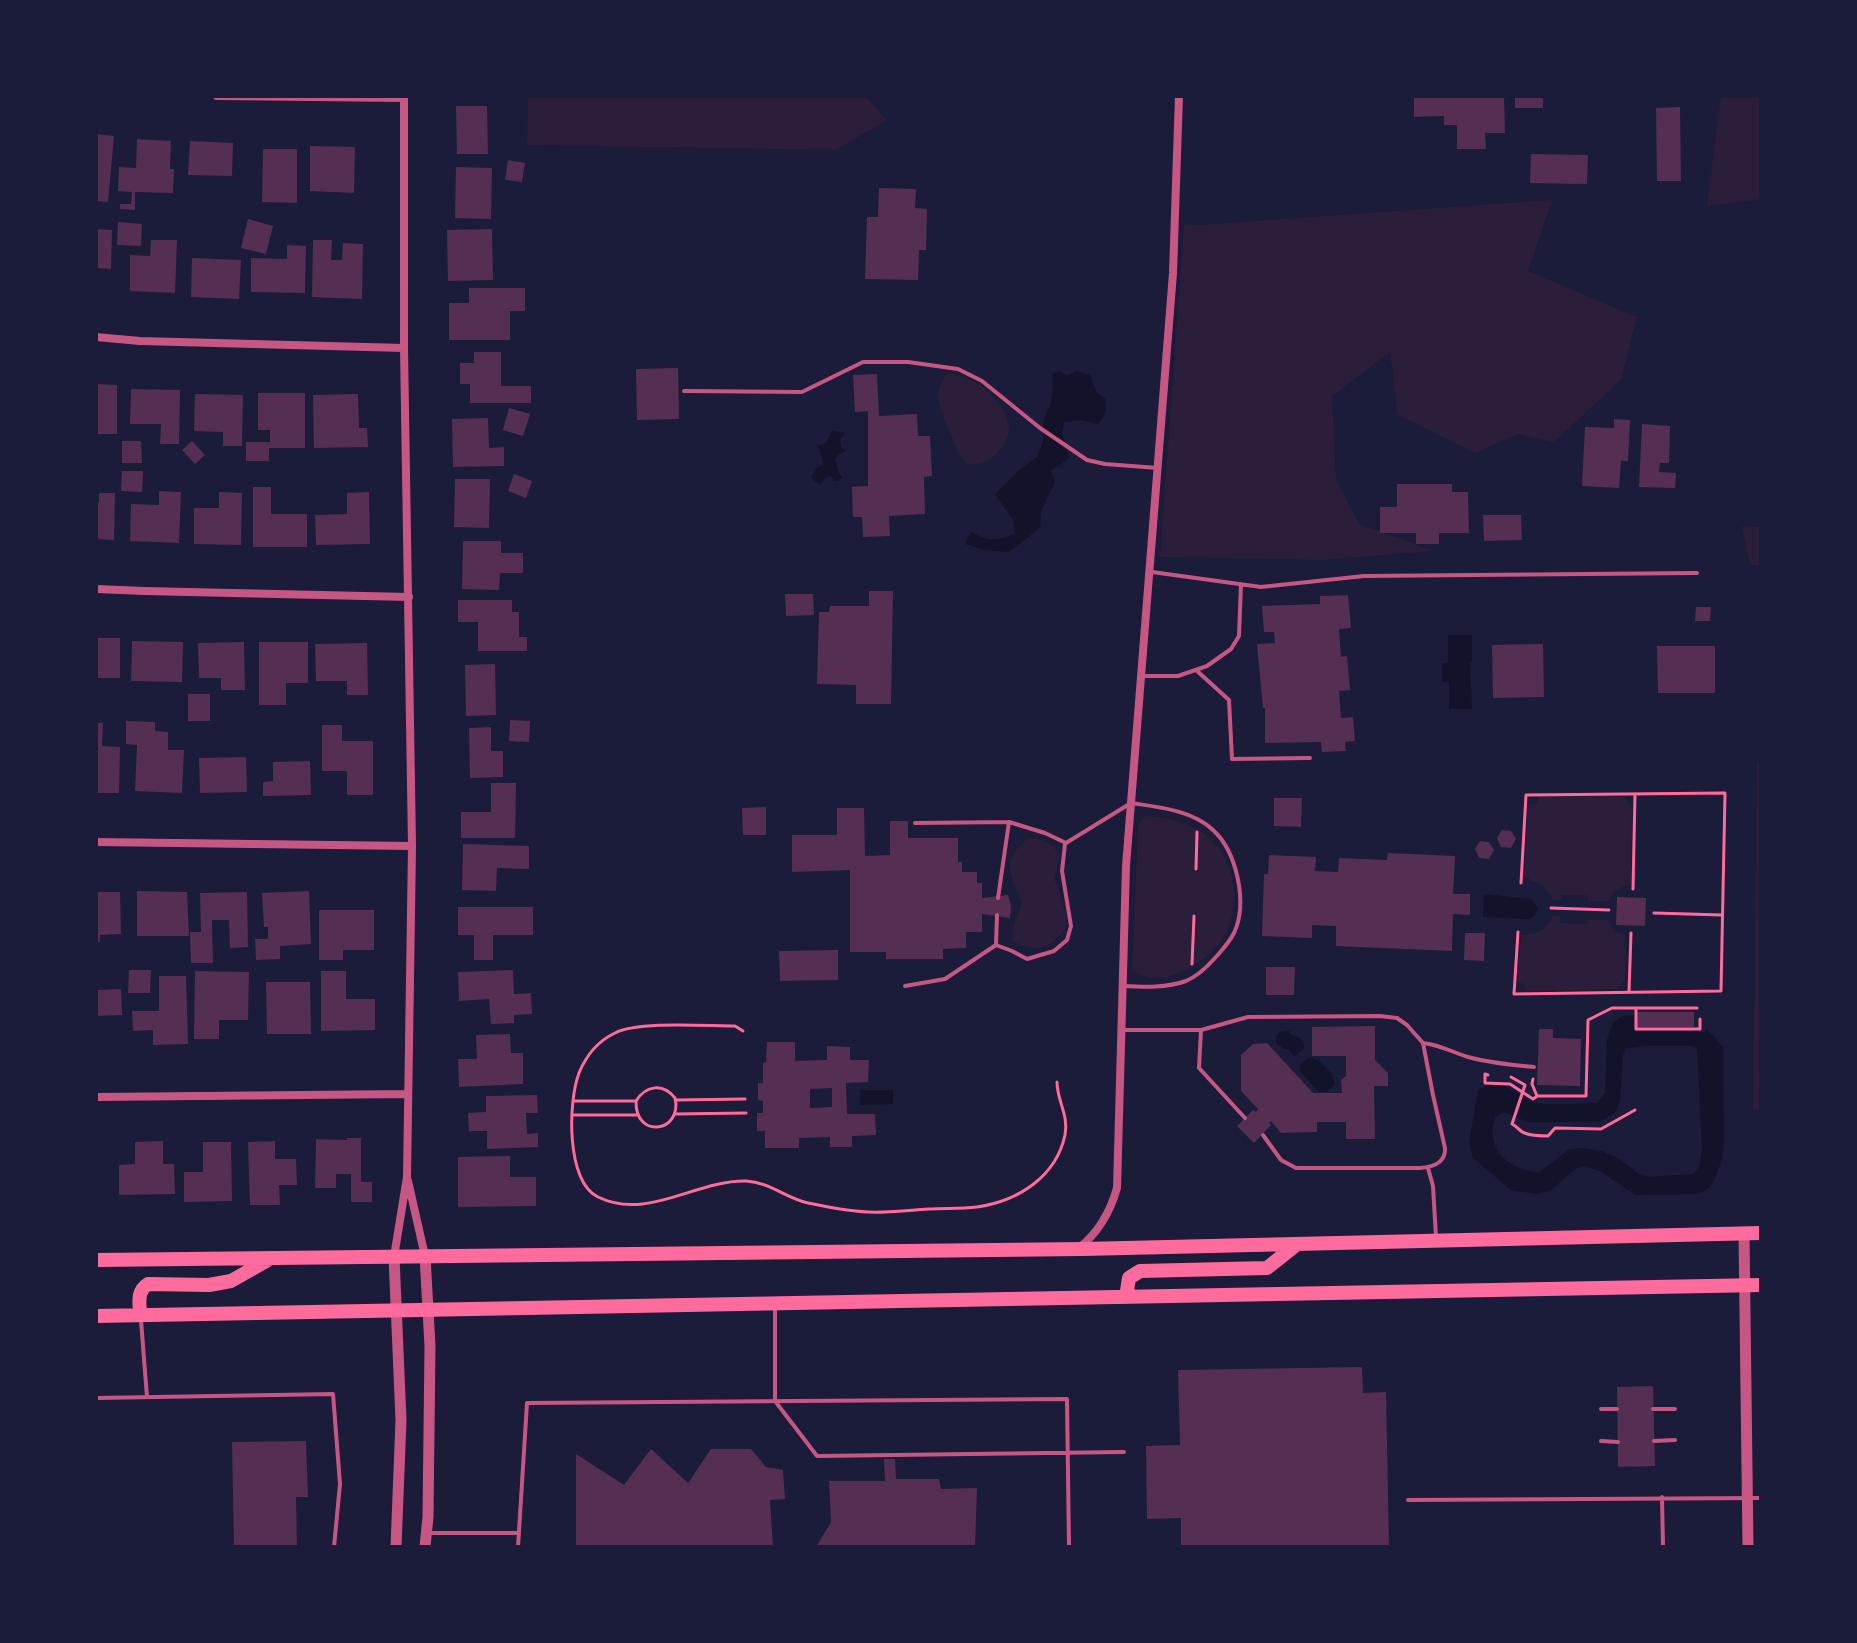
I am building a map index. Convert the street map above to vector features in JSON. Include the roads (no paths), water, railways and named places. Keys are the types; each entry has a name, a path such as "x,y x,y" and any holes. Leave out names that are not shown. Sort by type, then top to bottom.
{"main road":[{"path":"96,1260 1078,1249 1761,1233"},
{"path":"1126,1297 1129,1278 1140,1271 1267,1268 1296,1245"},
{"path":"140,1315 139,1295 148,1284 209,1285 231,1281 272,1258"},
{"path":"96,1316 1761,1285"}],"street":[{"path":"217,96 404,97 404,348 412,846 407,1177 394,1257 401,1420 396,1547"},
{"path":"1078,1249 1093,1237 1104,1222 1117,1188 1126,866 1173,273 1179,96"},
{"path":"96,337 140,341 404,348"},
{"path":"96,589 409,597"},
{"path":"96,842 412,846"},
{"path":"96,1097 407,1094"},
{"path":"407,1177 425,1256 430,1346 425,1547"},
{"path":"1744,1234 1748,1547"}],"lane":[{"path":"684,391 802,392 863,362 908,362 958,369 1000,393 1040,428 1087,460 1158,468"},
{"path":"1149,571 1261,587 1364,576 1697,573"},
{"path":"1141,676 1178,676 1207,666 1231,649 1239,636 1241,584"},
{"path":"1196,670 1229,700 1232,759 1310,758"},
{"path":"1066,843 1131,803 1163,808 1190,816 1213,830 1237,871 1240,901 1235,931 1225,947 1199,974 1185,981 1153,987 1122,986"},
{"path":"915,823 1009,822 1066,843"},
{"path":"998,898 1009,822"},
{"path":"996,945 1027,959 1054,951 1067,940 1071,926 1062,871 1066,843"},
{"path":"996,945 997,915"},
{"path":"905,986 945,979 996,945"},
{"path":"1120,1030 1201,1030 1248,1017 1380,1016 1397,1018 1423,1043 1446,1155 1443,1161 1428,1168 1296,1168 1281,1160 1263,1135"},
{"path":"1201,1030 1199,1068 1245,1118"},
{"path":"1423,1043 1437,1044 1492,1064 1534,1067"},
{"path":"1428,1168 1433,1186 1436,1241"},
{"path":"775,1304 775,1401 817,1456 1124,1452"},
{"path":"140,1315 147,1397"},
{"path":"96,1398 333,1394 340,1484 334,1547"},
{"path":"518,1547 527,1403 1067,1399 1069,1547"},
{"path":"1601,1409 1617,1409"},
{"path":"1653,1409 1675,1409"},
{"path":"1654,1441 1675,1440"},
{"path":"1601,1441 1618,1442"},
{"path":"1662,1497 1663,1547"},
{"path":"1408,1500 1761,1498"},
{"path":"427,1533 518,1533"}]}
